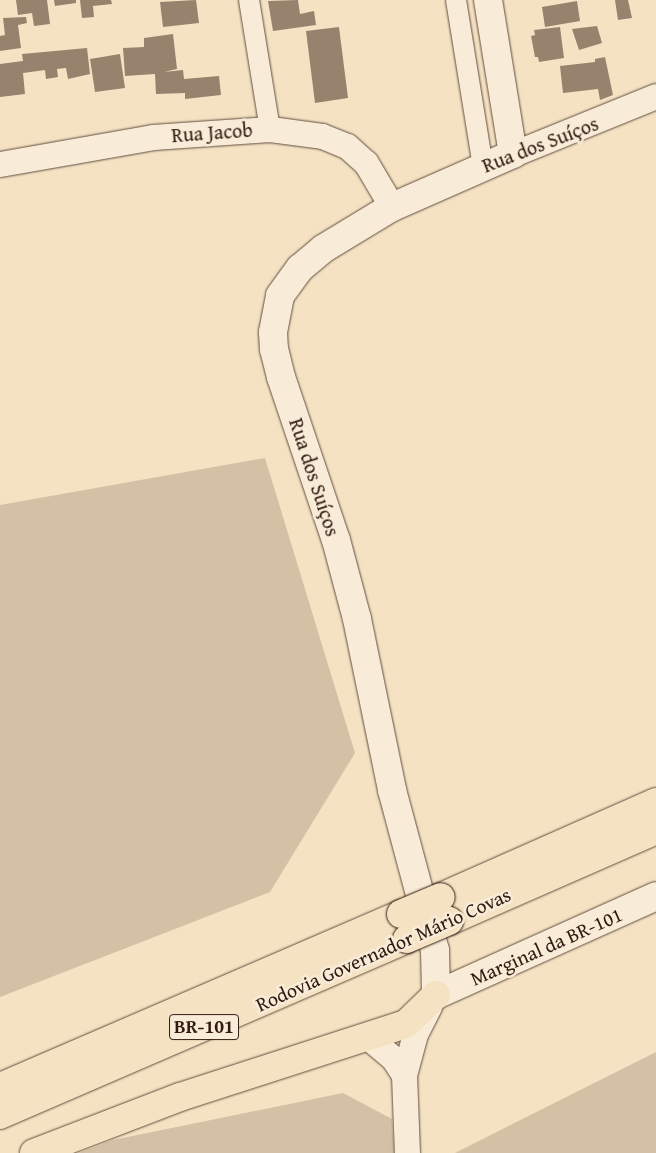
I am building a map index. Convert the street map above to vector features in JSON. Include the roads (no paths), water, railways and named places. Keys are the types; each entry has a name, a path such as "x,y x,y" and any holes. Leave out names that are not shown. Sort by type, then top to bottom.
{"highway":[{"name":"Rodovia Governador Mário Covas","path":"445,909 656,802"},
{"name":"Rodovia Governador Mário Covas","path":"0,1087 445,909 656,830"},
{"name":"Rodovia Governador Mário Covas","path":"0,1116 404,926"},
{"path":"34,1153 180,1096 369,1038 406,1024 436,995"}],"main road":[{"path":"488,0 513,154"},
{"name":"Rua dos Suíços","path":"436,995 435,950 392,790 357,619 333,532 281,377 273,332 280,296 300,268 323,249 392,207 513,154"},
{"name":"Marginal da BR-101","path":"436,995 656,896"}],"street":[{"path":"249,0 270,129"},
{"path":"456,0 483,166"},
{"name":"Rua dos Suíços","path":"513,154 656,96"},
{"name":"Rua Jacob","path":"0,164 153,137 270,129 322,136 347,146 366,163 392,207"},
{"name":"Rua dos Suíços","path":"407,1153 404,1075 415,1034 436,995"},
{"path":"369,1038 393,1058 404,1075"}]}
